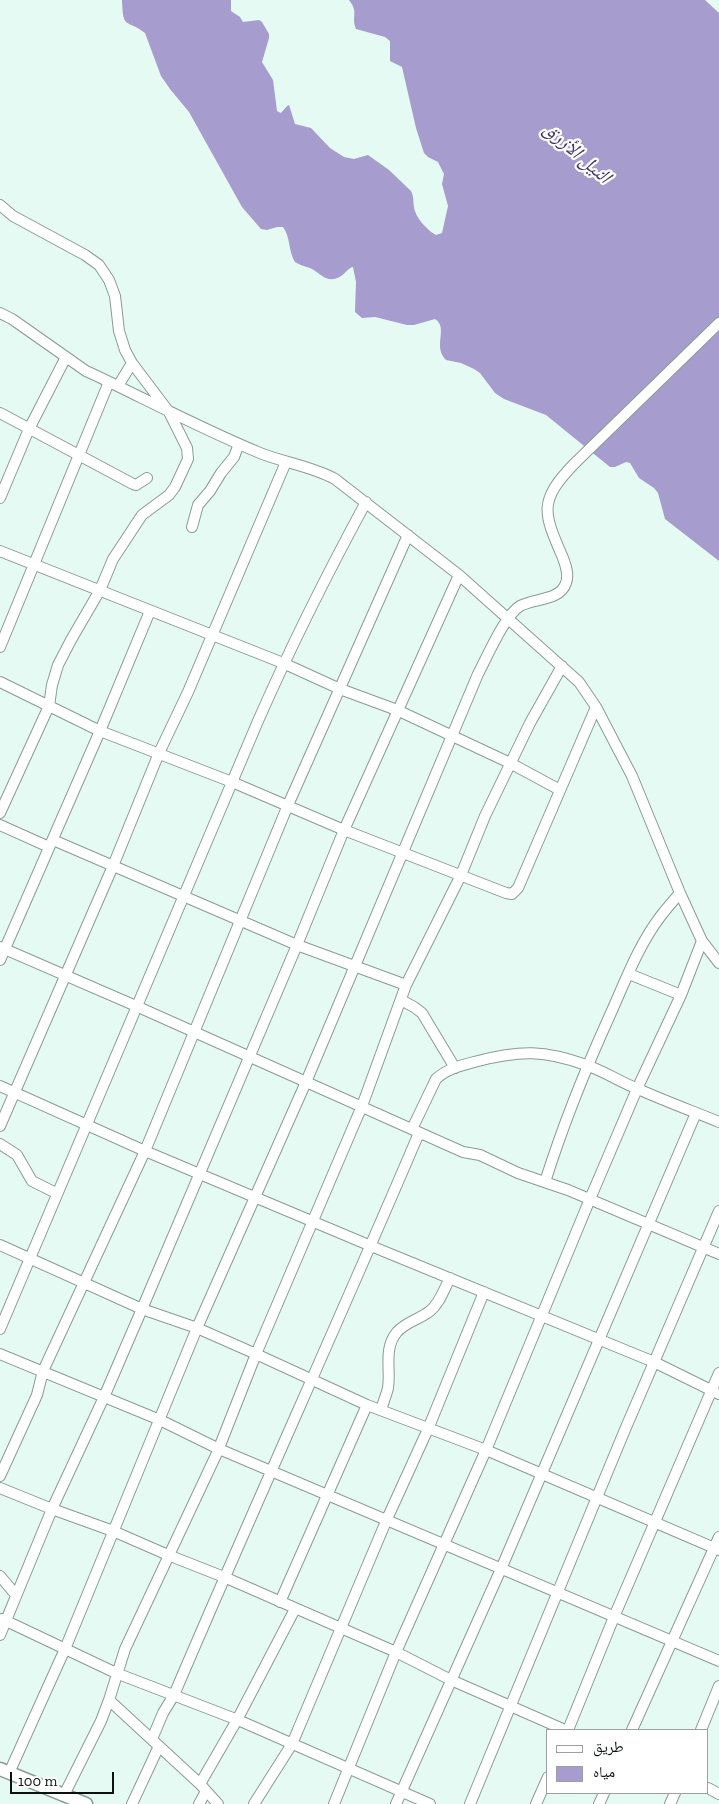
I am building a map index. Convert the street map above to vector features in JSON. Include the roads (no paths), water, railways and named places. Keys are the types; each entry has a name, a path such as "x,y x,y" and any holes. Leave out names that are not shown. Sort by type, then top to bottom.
{"main road":[{"path":"4,1771 86,1804"}],"street":[{"path":"0,205 13,216 85,255 99,265 109,280 115,296 121,342 132,364 169,412 187,448 188,458 172,492 142,515 113,559 100,590 58,665 52,685 49,706 0,814"},
{"path":"0,313 12,319 86,371 239,444 286,462 320,471 335,479 459,575 509,618 579,682 596,707 632,776 680,893 702,941 719,963"},
{"path":"4,1771 65,1649 197,1328 306,1082 454,736 478,674 509,618 520,606 553,596 565,587 567,581 566,566 548,524 547,504 550,495 575,463 719,322"},
{"path":"0,498 29,429 66,357"},
{"path":"0,647 79,454 113,384 132,364"},
{"path":"0,413 132,484 136,485 147,478"},
{"path":"192,526 198,505 234,457 239,444"},
{"path":"0,1126 286,462"},
{"path":"0,1329 56,1193 283,663 366,502"},
{"path":"0,1476 37,1395 43,1371 144,1151 288,805 408,535"},
{"path":"0,551 283,663 340,689 397,710 510,763 560,790"},
{"path":"0,1635 3,1619 16,1595 52,1510 104,1397 298,945 344,830 459,575"},
{"path":"0,960 2,948 51,843 150,611"},
{"path":"64,1795 101,1721 125,1649 219,1449 256,1354 362,1106 406,985 461,875 485,816 510,763 562,666"},
{"path":"0,682 100,731 232,782 344,830 512,894 518,888 596,707"},
{"path":"0,825 113,866 298,945 406,985"},
{"path":"545,1182 557,1144 587,1065 629,974 660,917 680,893"},
{"path":"334,1804 396,1652 486,1450 590,1199 702,941"},
{"path":"2,948 463,1152 480,1155 518,1173 590,1199 719,1254"},
{"path":"629,974 680,995"},
{"path":"401,1000 422,1013 455,1068"},
{"path":"132,1804 156,1743 163,1713 174,1695 224,1577 371,1246 436,1079 444,1072 501,1055 529,1052 549,1054 587,1065 637,1089 719,1122"},
{"path":"0,1086 144,1151 654,1362 715,1392"},
{"path":"396,1804 501,1568 696,1113"},
{"path":"0,1144 16,1155 32,1181 56,1193"},
{"path":"470,1804 509,1707 719,1211"},
{"path":"0,1245 142,1309 197,1328 367,1405 486,1450 717,1549"},
{"path":"381,1410 388,1386 387,1358 392,1340 397,1332 406,1324 430,1311 439,1300 450,1278"},
{"path":"254,1804 292,1744 387,1519 428,1429 484,1292"},
{"path":"0,1354 160,1420 219,1449 719,1661"},
{"path":"567,1729 655,1522 715,1392 719,1373"},
{"path":"280,1602 367,1405"},
{"path":"0,1488 52,1510 113,1531 224,1577 396,1652 509,1707 564,1729"},
{"path":"632,1729 671,1642 717,1549 719,1537"},
{"path":"0,1576 16,1595"},
{"path":"199,1804 203,1788 295,1609"},
{"path":"3,1619 116,1673 237,1720 430,1804"},
{"path":"701,1729 719,1686"},
{"path":"109,1700 218,1804"},
{"path":"536,1804 546,1782"}],"water":[{"name":"النيل الأزرق","path":"122,0 231,0 231,11 240,17 243,22 259,20 262,22 269,34 269,38 262,62 273,80 277,111 281,113 289,105 295,124 311,128 330,148 344,157 354,159 368,155 389,170 411,191 415,211 419,219 425,227 436,235 442,233 448,206 442,184 444,174 438,162 424,153 416,128 402,67 390,61 390,41 385,37 356,29 354,8 349,0 705,0 719,13 719,561 665,519 658,493 639,478 630,463 626,462 610,467 546,415 504,399 495,393 480,373 461,363 446,360 440,349 441,327 435,319 407,325 375,317 362,318 355,312 356,282 353,267 341,276 328,279 310,268 295,262 286,231 283,227 267,230 261,229 242,207 189,112 161,76 145,33 125,20"}]}
